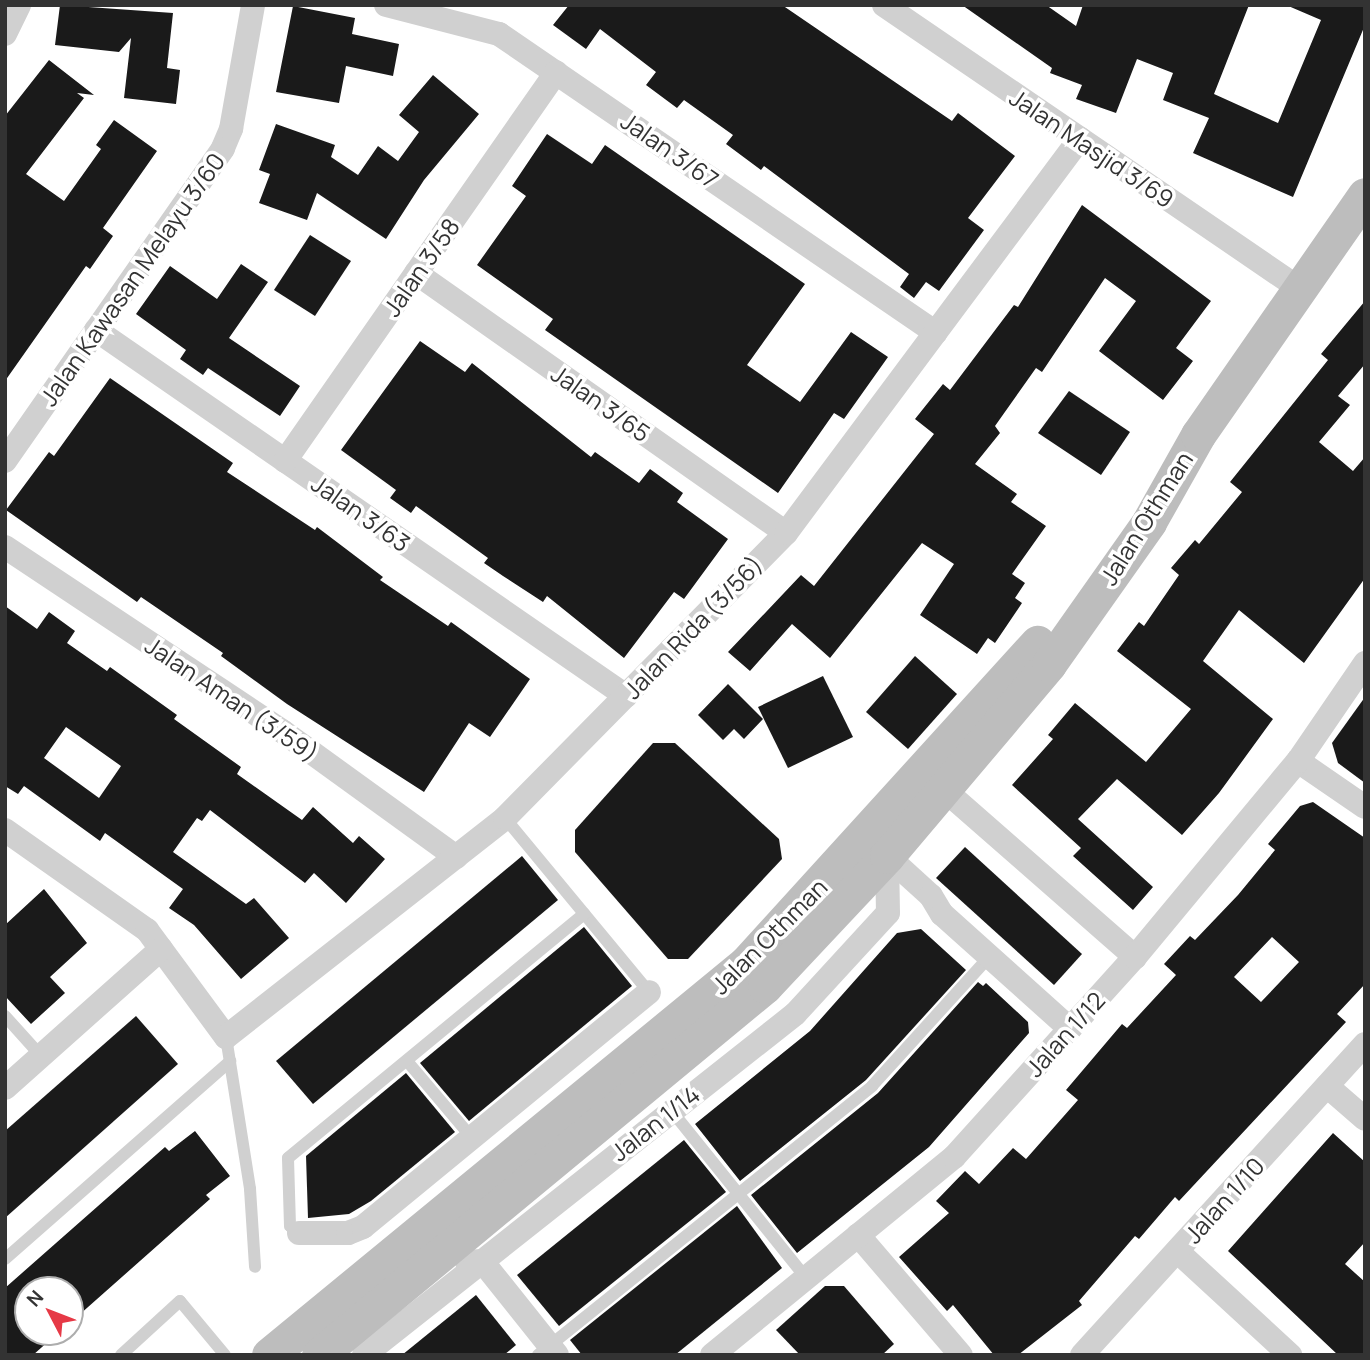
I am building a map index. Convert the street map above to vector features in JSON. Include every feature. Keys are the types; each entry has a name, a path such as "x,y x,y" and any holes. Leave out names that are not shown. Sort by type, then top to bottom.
{"main road":[{"name":"Jalan Othman","path":"269,1355 746,963 934,781 1049,664 1149,522 1193,441 1365,195"},
{"name":"Jalan Othman","path":"319,1355 765,986 887,856 934,781"}],"street":[{"path":"5,34 19,5"},
{"name":"Jalan Kawasan Melayu 3/60","path":"5,461 223,148 232,129 253,5"},
{"name":"Jalan 3/67","path":"386,5 499,34 936,334"},
{"name":"Jalan Masjid 3/69","path":"884,5 1300,289"},
{"name":"Jalan 3/58","path":"285,461 556,72"},
{"name":"Jalan Rida (3/56)","path":"228,1049 505,818 786,533 1080,139"},
{"name":"Jalan 3/65","path":"416,273 786,533"},
{"name":"Jalan 3/63","path":"96,330 626,695"},
{"name":"Jalan Aman (3/59)","path":"5,547 282,731 456,857"},
{"name":"Jalan 1/12","path":"712,1355 954,1157 1135,957 1298,761 1365,663"},
{"path":"1298,761 1365,807"},
{"path":"934,781 1135,957"},
{"path":"5,830 147,930 228,1049"},
{"path":"887,856 989,957 1070,1029"},
{"name":"Jalan 1/14","path":"364,1355 795,1014 888,913 887,856"},
{"path":"5,1088 161,949"},
{"path":"299,1233 348,1233 363,1227 649,992"},
{"path":"607,1026 632,1058"},
{"name":"Jalan 1/10","path":"1082,1355 1365,1044"},
{"path":"1327,1086 1365,1119"},
{"path":"399,1197 424,1227"},
{"path":"858,1236 961,1355"},
{"path":"1177,1251 1290,1355"},
{"path":"432,1263 482,1261 548,1352"}],"lane":[{"path":"505,818 649,992"},
{"path":"299,1233 290,1226 288,1158 584,914"},
{"path":"548,1352 736,1192 872,1086 989,957"},
{"path":"5,1016 41,1056"},
{"path":"228,1049 250,1189 255,1267"},
{"path":"5,1259 228,1049"},
{"path":"407,1060 472,1138"},
{"path":"671,1110 806,1278"},
{"path":"121,1355 180,1301 225,1355"}],"building":[{"path":"60,5 173,13 167,68 180,70 176,104 124,98 131,38 119,52 55,45"},
{"path":"569,5 782,5 952,121 958,113 1015,156 968,218 984,230 939,291 926,282 914,298 900,287 909,274 764,166 761,170 726,144 733,135 684,100 677,108 646,85 656,72 600,29 586,49 553,25"},
{"path":"962,5 1046,5 1076,26 1083,5 1249,5 1214,94 1278,123 1321,20 1286,5 1365,5 1365,25 1293,197 1193,153 1209,118 1163,100 1173,73 1137,59 1116,113 1076,99 1082,85 1050,73 1052,68"},
{"path":"293,6 355,18 352,34 399,44 393,76 346,66 339,103 276,92"},
{"path":"49,60 94,95 77,93 84,98 26,174 64,201 101,149 96,145 114,120 157,151 103,228 113,236 90,269 86,266 5,381 5,116"},
{"path":"433,75 479,114 424,180 386,239 317,193 307,220 259,203 270,174 259,170 276,124 335,145 331,157 358,175 378,146 398,161 419,132 399,115"},
{"path":"547,134 592,164 605,145 805,284 747,365 800,402 851,332 888,357 844,419 834,413 778,493 545,330 553,319 477,265 526,196 512,186"},
{"path":"1082,205 1211,301 1176,348 1193,361 1163,400 1099,351 1136,301 1105,278 1042,372 1036,368 995,426 1000,433 975,464 1017,494 1011,502 1046,526 1012,574 1025,583 1015,598 1022,603 995,643 988,638 977,654 920,615 954,564 922,543 830,658 792,624 750,671 728,652 801,575 814,586 934,434 915,419 943,384 950,390 1014,305 1018,307"},
{"path":"310,235 351,261 315,316 274,290"},
{"path":"241,264 268,282 229,338 300,386 280,416 208,368 203,375 180,359 186,350 136,314 170,266 217,299"},
{"path":"1365,301 1365,364 1338,396 1350,405 1319,442 1353,471 1365,457 1365,578 1304,663 1239,610 1203,661 1273,719 1219,793 1182,835 1117,779 1078,819 1153,887 1133,910 1073,856 1081,848 1012,785 1053,739 1048,735 1075,703 1146,762 1191,709 1117,651 1139,622 1144,626 1179,575 1171,568 1195,540 1199,544 1242,492 1230,482 1328,360 1321,354"},
{"path":"420,341 465,372 472,363 591,457 595,452 639,483 650,469 683,493 677,502 728,539 684,599 674,592 624,658 547,596 543,602 484,563 488,558 416,506 411,513 390,498 396,490 341,450"},
{"path":"110,378 233,463 227,472 315,530 317,527 383,577 380,580 448,626 451,622 530,679 490,737 469,723 424,792 287,704 221,656 223,653 141,597 137,602 6,510 49,452 54,456"},
{"path":"1069,391 1130,432 1101,475 1038,433"},
{"path":"5,606 37,629 49,612 75,631 67,643 107,671 110,667 177,715 174,719 241,767 237,774 302,820 313,807 353,843 359,836 385,859 346,903 314,873 305,883 210,810 202,821 197,818 173,852 246,904 254,898 289,938 241,979 194,925 169,908 183,889 105,833 100,841 24,786 18,794 5,786","holes":["66,727 121,766 99,798 44,758"]},
{"path":"915,656 957,694 908,749 866,712"},
{"path":"823,676 853,737 788,768 758,707"},
{"path":"728,684 763,719 744,739 734,729 723,740 698,715"},
{"path":"1365,697 1365,783 1338,763 1332,743"},
{"path":"653,743 675,743 779,839 782,859 688,959 668,959 575,852 575,830"},
{"path":"1313,802 1365,838 1365,984 1337,1014 1346,1022 1179,1201 1175,1197 1139,1239 1135,1236 1079,1301 1082,1305 1018,1355 994,1355 953,1305 947,1311 899,1257 949,1213 936,1201 965,1171 979,1184 1013,1148 1026,1159 1078,1100 1066,1090 1122,1024 1127,1028 1176,975 1164,964 1190,936 1195,940 1238,895 1275,850 1268,844 1300,806","holes":["1272,937 1299,962 1261,1002 1234,977"]},
{"path":"965,847 1082,954 1054,985 936,878"},
{"path":"522,856 558,900 313,1104 276,1061"},
{"path":"44,889 87,943 50,977 65,993 31,1024 5,996 5,925"},
{"path":"584,927 632,986 469,1121 420,1063"},
{"path":"921,929 966,970 866,1080 740,1181 695,1124 810,1031 897,933"},
{"path":"978,982 983,986 986,983 1028,1022 1029,1033 929,1147 797,1253 751,1195 878,1093"},
{"path":"136,1016 178,1064 5,1218 5,1131"},
{"path":"406,1073 455,1132 371,1201 349,1214 308,1218 306,1156"},
{"path":"195,1131 230,1176 206,1195 210,1199 84,1311 84,1276 19,1276 165,1147 169,1151"},
{"path":"1333,1133 1365,1162 1365,1242 1345,1264 1365,1282 1365,1355 1338,1355 1228,1251"},
{"path":"684,1140 726,1192 559,1326 517,1275"},
{"path":"737,1206 782,1268 675,1355 582,1355 570,1340"},
{"path":"14,1280 14,1346 43,1346 33,1355 5,1355 5,1288"},
{"path":"825,1286 844,1286 894,1344 882,1355 800,1355 776,1330"},
{"path":"476,1295 516,1345 504,1355 402,1355"}]}
